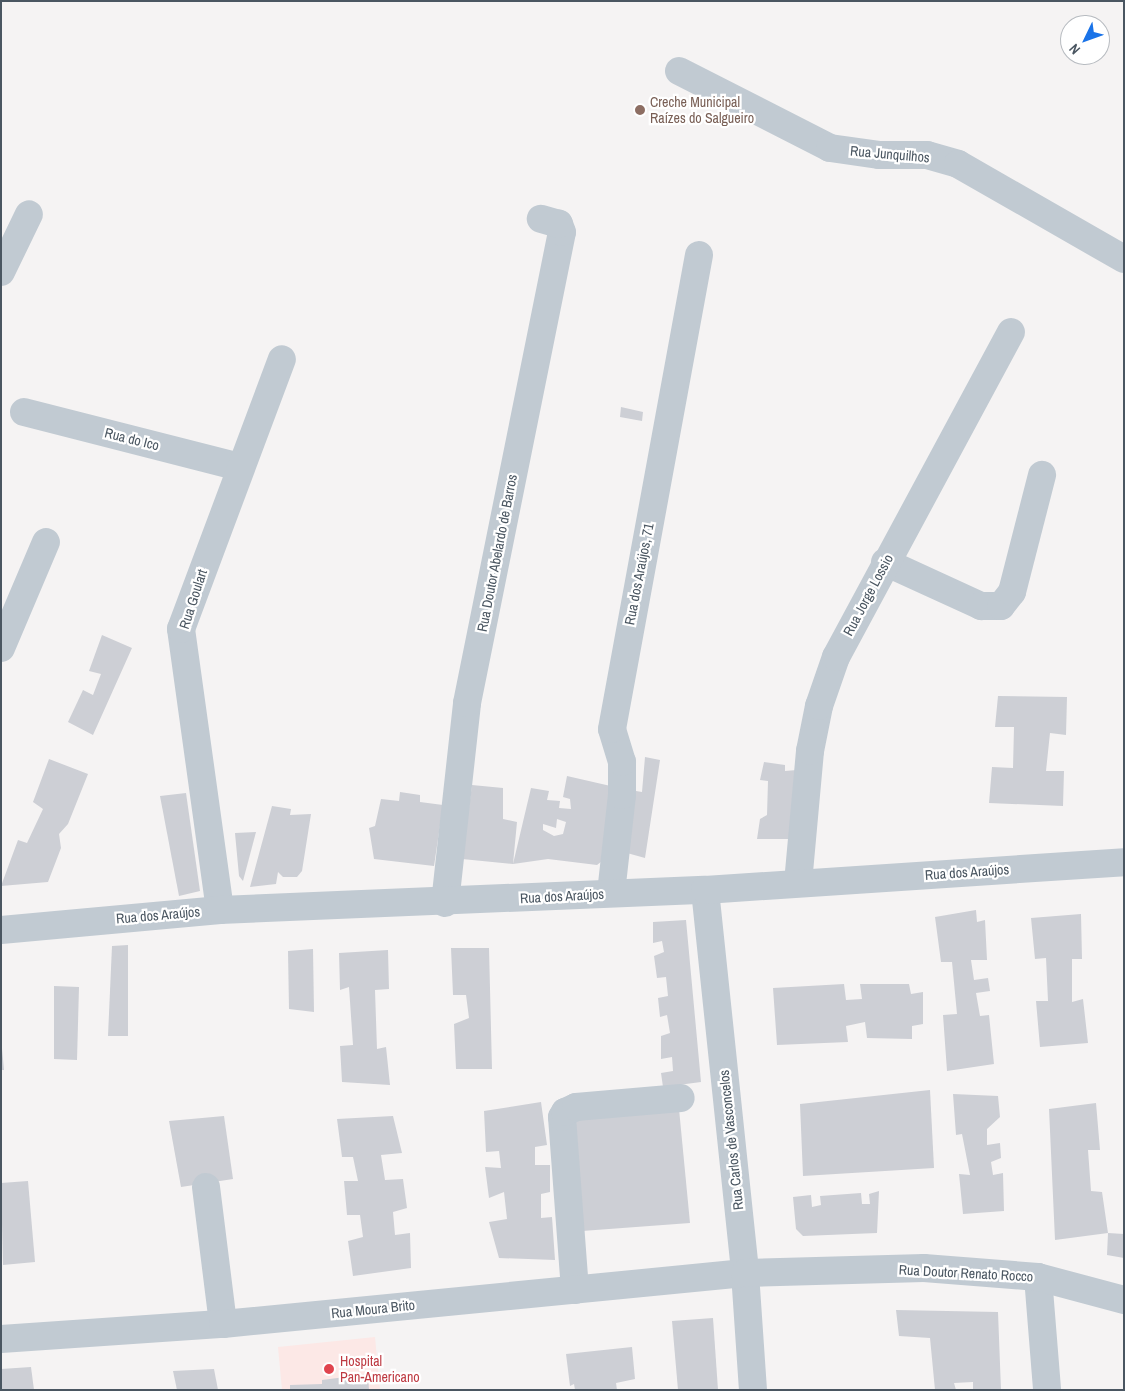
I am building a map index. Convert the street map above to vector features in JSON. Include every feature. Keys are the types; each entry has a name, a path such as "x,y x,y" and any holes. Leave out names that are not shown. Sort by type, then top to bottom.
{"street":[{"name":"Rua Junquilhos","path":"679,71 830,148 879,155 927,155 958,164 989,178 1124,259"},
{"path":"1,272 29,214"},
{"name":"Rua Doutor Abelardo de Barros","path":"445,903 467,703 562,232 558,224 541,219"},
{"name":"Rua dos Araújos, 71","path":"611,893 622,787 622,762 612,729 699,255"},
{"name":"Rua Jorge Lossio","path":"798,883 810,751 818,706 836,657 885,562 1011,332"},
{"name":"Rua Goulart","path":"220,910 181,629 282,359"},
{"name":"Rua do Ico","path":"24,412 240,467"},
{"path":"885,562 981,606 1001,606 1012,592 1042,476"},
{"path":"1,648 46,542"},
{"name":"Rua dos Araújos","path":"1,930 220,910 445,903 611,893 705,890 1124,862"},
{"name":"Rua Carlos de Vasconcelos","path":"705,890 745,1273 753,1390"},
{"path":"575,1290 562,1117 565,1112 576,1108 680,1098"},
{"path":"206,1188 223,1324"},
{"name":"Rua Doutor Renato Rocco","path":"745,1273 924,1268 1038,1277 1124,1300"},
{"name":"Rua Moura Brito","path":"1,1339 223,1324 745,1273"},
{"path":"1038,1277 1047,1390"}],"shaded area":[{"name":"Hospital Pan-Americano","path":"375,1337 380,1390 282,1390 278,1347"}],"building":[{"path":"621,407 643,412 642,421 620,417"},
{"path":"102,635 132,648 93,735 68,722 83,690 93,695 101,674 89,671"},
{"path":"998,696 1067,697 1066,735 1050,733 1046,771 1064,771 1063,806 989,803 992,767 1013,768 1014,727 995,727"},
{"path":"645,757 660,760 645,858 627,853 636,791 642,792"},
{"path":"49,759 88,774 68,824 59,834 61,848 48,882 1,886 18,840 27,843 43,809 33,802"},
{"path":"764,762 785,765 785,771 797,770 790,839 757,839 760,819 767,815 768,781 760,780"},
{"path":"567,776 615,787 606,858 597,865 548,859 513,864 531,788 549,791 547,800 560,801 559,808 571,809 570,799 563,797","holes":["557,819 566,822 563,834 554,836 543,830 543,824 556,828"]},
{"path":"472,785 503,788 503,819 517,822 513,864 462,859"},
{"path":"400,792 420,795 420,802 443,805 434,866 374,859 369,828 375,826 381,799 399,801"},
{"path":"186,793 200,891 179,896 160,796"},
{"path":"272,806 291,809 290,815 311,814 302,871 297,877 283,877 278,872 276,884 250,887"},
{"path":"256,832 243,881 239,876 235,833"},
{"path":"976,910 977,922 985,920 987,960 971,960 974,980 988,978 990,991 976,993 980,1016 989,1015 994,1064 947,1071 943,1015 957,1014 952,962 941,962 935,917"},
{"path":"1081,914 1082,959 1072,959 1072,1002 1083,999 1088,1043 1040,1047 1036,1001 1048,1001 1046,958 1035,959 1031,918"},
{"path":"686,920 701,1082 663,1087 661,1073 673,1071 672,1057 661,1059 661,1036 670,1033 667,1015 660,1017 658,998 668,996 666,977 657,978 654,956 664,952 662,941 653,943 653,922"},
{"path":"128,945 128,1036 108,1036 112,946"},
{"path":"451,948 489,948 492,1069 456,1069 454,1024 469,1018 466,995 453,995"},
{"path":"313,949 314,1012 289,1009 288,951"},
{"path":"388,950 389,989 375,990 377,1049 386,1047 390,1085 342,1082 340,1046 353,1045 349,987 340,990 339,953"},
{"path":"844,984 846,1000 862,999 860,984 909,984 911,994 923,992 923,1024 912,1026 912,1039 867,1038 865,1022 846,1026 848,1042 777,1045 773,988"},
{"path":"54,986 79,987 77,1060 54,1059"},
{"path":"1,1038 4,1070 1,1070"},
{"path":"930,1090 934,1168 803,1176 800,1104"},
{"path":"953,1094 998,1096 1000,1117 987,1129 987,1145 1000,1143 1001,1158 991,1162 993,1175 1003,1173 1004,1211 963,1214 959,1174 970,1175 962,1134 956,1135"},
{"path":"541,1102 547,1145 535,1147 535,1165 550,1165 550,1192 541,1194 541,1218 552,1217 555,1260 499,1258 489,1222 507,1219 504,1192 489,1198 485,1167 501,1168 499,1151 486,1152 484,1111"},
{"path":"1096,1103 1100,1150 1088,1150 1091,1191 1102,1192 1108,1233 1055,1240 1049,1109"},
{"path":"679,1109 690,1223 582,1231 567,1118"},
{"path":"224,1116 233,1179 181,1187 169,1121"},
{"path":"393,1116 402,1153 381,1155 385,1180 403,1179 407,1208 393,1212 395,1235 410,1233 411,1268 353,1276 348,1241 363,1237 360,1215 347,1215 344,1181 358,1181 353,1157 342,1157 337,1119"},
{"path":"28,1181 35,1262 3,1265 1,1183"},
{"path":"879,1191 877,1233 803,1236 796,1229 793,1197 811,1195 812,1207 821,1205 820,1196 861,1193 862,1204 870,1204 869,1194"},
{"path":"1108,1233 1124,1234 1124,1258 1107,1255"},
{"path":"896,1310 998,1312 1001,1390 973,1390 973,1382 954,1383 956,1390 935,1390 930,1338 899,1336"},
{"path":"713,1318 718,1390 678,1390 672,1321"},
{"path":"632,1347 635,1379 616,1383 617,1390 575,1390 574,1384 570,1386 566,1354"},
{"path":"31,1367 34,1390 1,1390 1,1369"},
{"path":"214,1369 218,1390 177,1390 173,1371"},
{"path":"368,1374 369,1390 290,1390 290,1385 322,1384 322,1380"}],"place":[{"name":"Creche Municipal Raízes do Salgueiro","path":"640,110"},
{"name":"Hospital Pan-Americano","path":"329,1369"}]}
